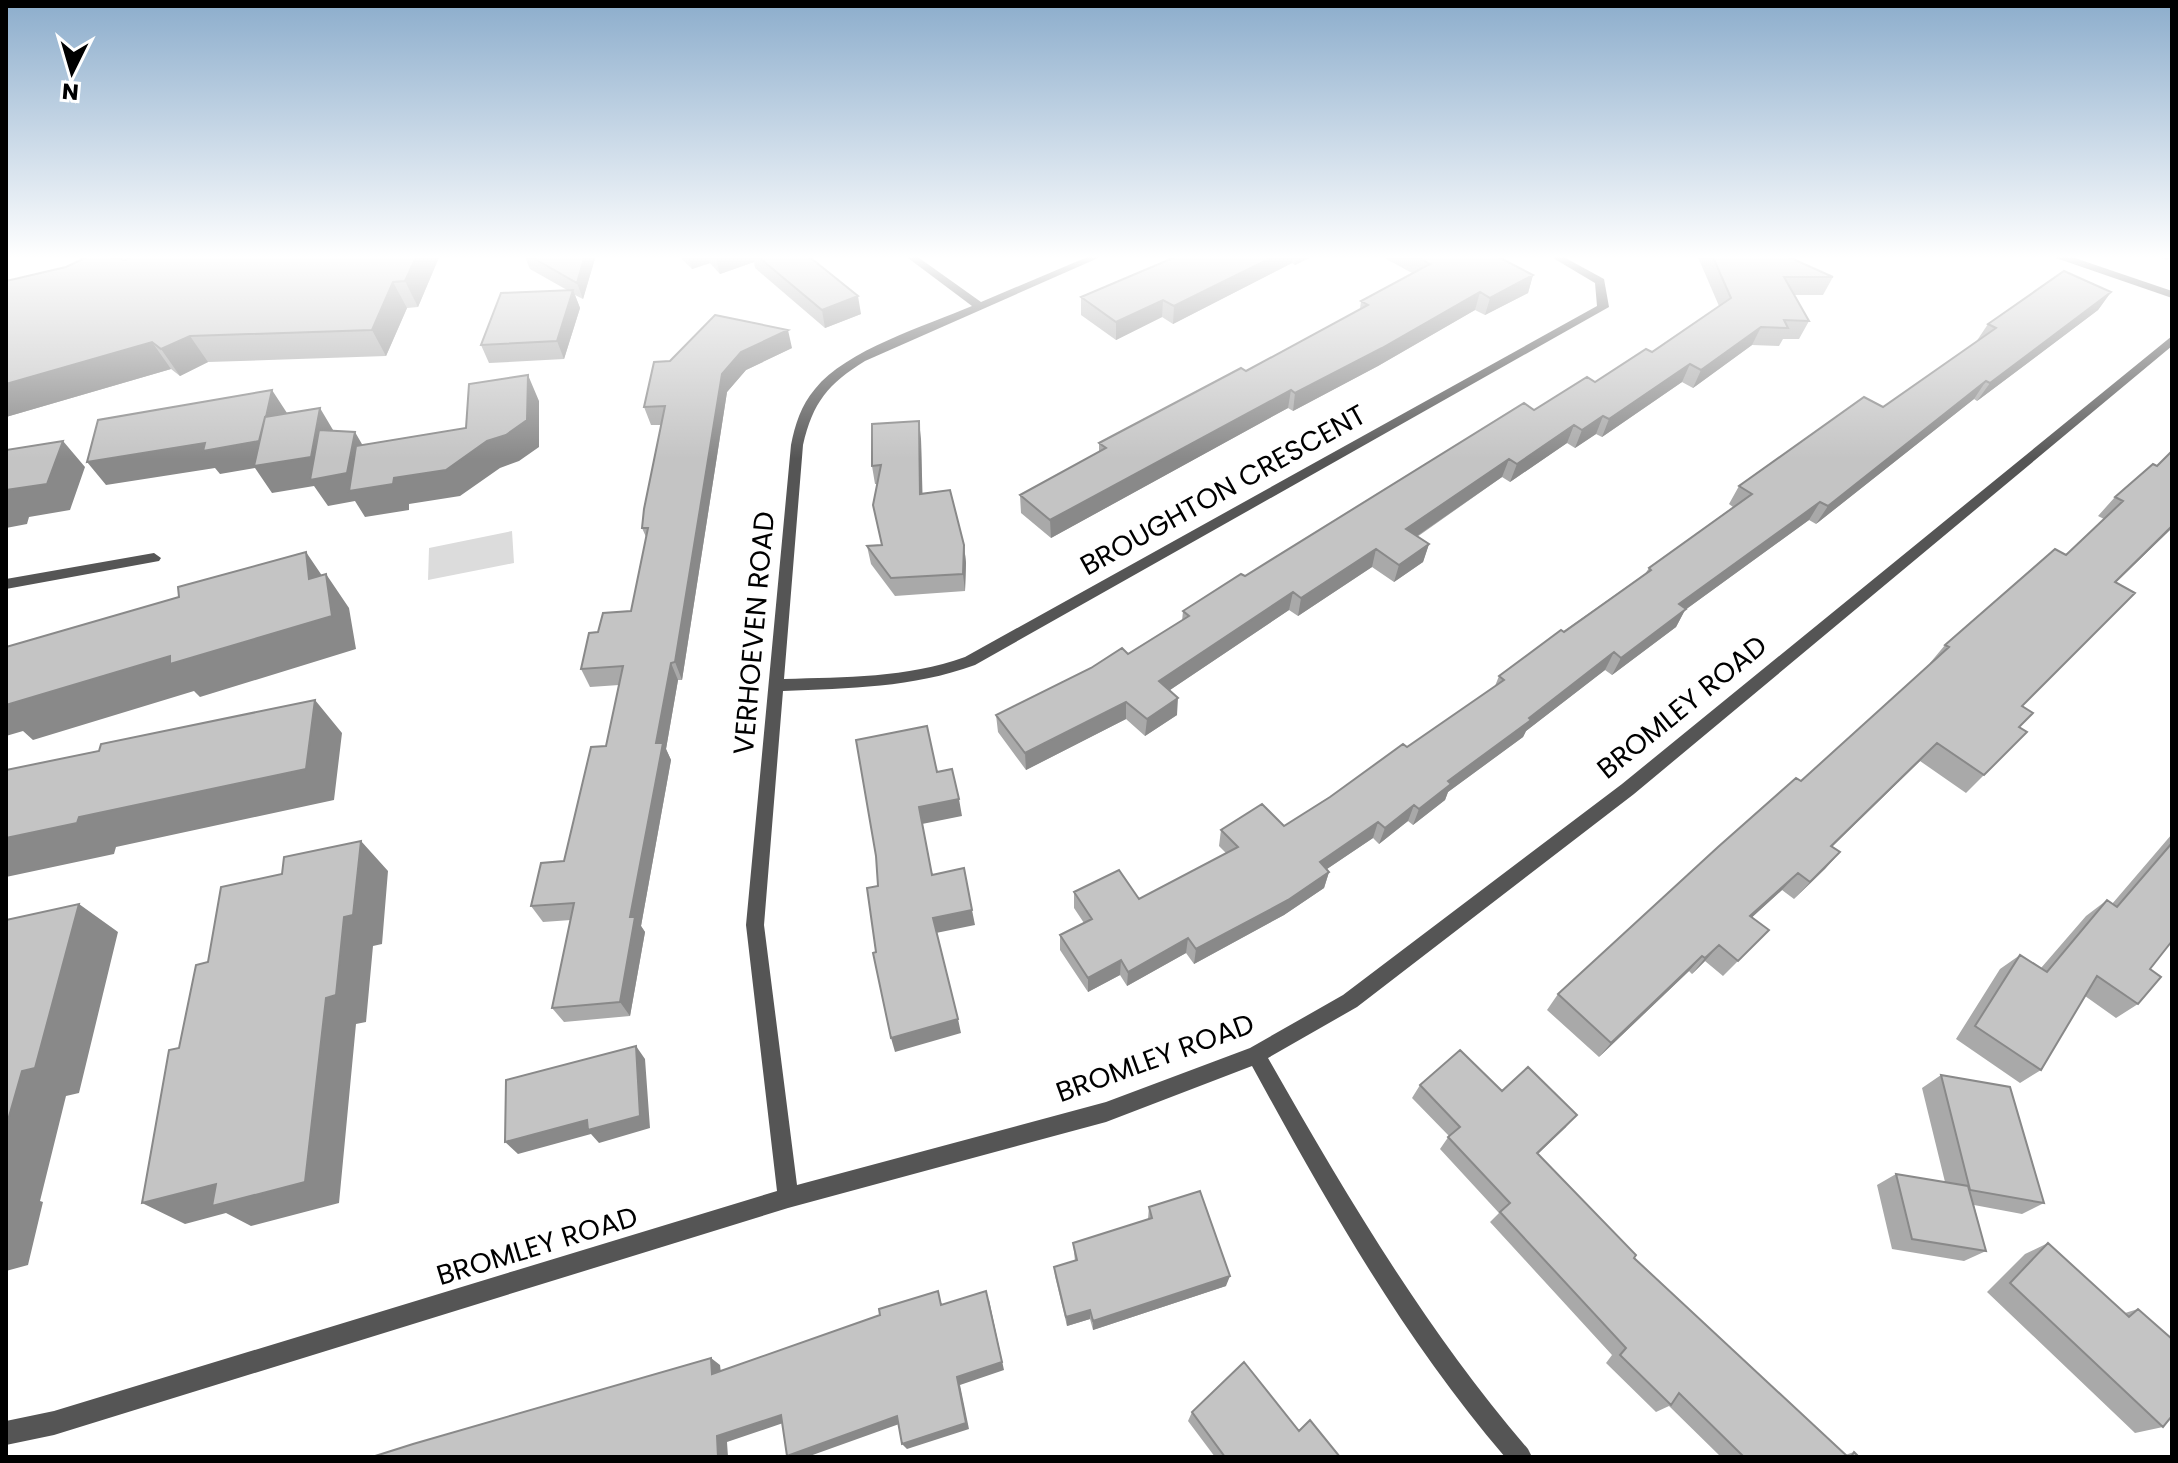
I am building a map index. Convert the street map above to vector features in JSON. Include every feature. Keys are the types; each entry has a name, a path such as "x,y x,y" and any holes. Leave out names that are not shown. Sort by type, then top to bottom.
{"street":[{"name":"VERHOEVEN ROAD","path":"788,1198 755,925 797,445 805,409 840,370 941,323"},
{"name":"BROUGHTON CRESCENT","path":"775,685 915,679 941,674 970,661 1574,323"},
{"name":"BROMLEY ROAD","path":"6,1433 69,1418 788,1198 1106,1112 1256,1055 1350,1001 1604,807 2172,340"},
{"path":"6,584 154,558"},
{"path":"1256,1055 1366,1252 1477,1409 1520,1457"}],"shaded area":[{"path":"512,531 514,563 428,580 429,548"}],"building":[{"path":"6,323 375,323 372,330 190,336 161,349 152,342 6,384"},
{"path":"489,323 563,323 557,341 481,345"},
{"path":"707,323 755,323 788,330 741,352 722,374 675,662 671,663 656,743 663,743 630,917 635,917 620,1002 552,1008 574,903 531,906 541,863 564,861 591,747 606,746 623,666 581,669 589,633 598,632 603,613 631,611 648,528 642,528 644,509 665,406 644,407 654,362 670,361"},
{"path":"1334,323 1425,323 1295,393 1291,390 1050,520 1020,495 1106,448 1099,443 1241,368 1246,371"},
{"path":"1694,323 1786,323 1788,328 1761,327 1701,370 1690,364 1609,419 1603,416 1582,430 1574,425 1517,464 1509,459 1406,529 1429,544 1399,565 1376,549 1301,598 1293,592 1159,681 1178,698 1147,719 1126,702 1025,753 996,715 1091,668 1122,648 1128,654 1189,616 1183,611 1241,574 1245,576 1524,403 1534,410 1587,377 1595,382 1646,349 1652,352"},
{"path":"2069,323 1990,383 1986,381 1828,506 1820,502 1679,604 1686,609 1621,658 1614,652 1529,718 1531,720 1448,781 1451,784 1419,809 1414,805 1385,828 1378,822 1320,862 1329,872 1288,900 1196,949 1188,938 1128,972 1121,960 1088,978 1060,935 1092,919 1074,892 1119,870 1139,899 1238,847 1221,830 1262,804 1284,826 1403,744 1407,747 1504,680 1499,676 1651,570 1649,568 1752,494 1739,486 1864,397 1883,407 1996,328 1988,324"},
{"path":"528,375 527,420 506,435 487,441 446,470 394,478 393,484 349,491 356,446 466,428 469,384"},
{"path":"272,390 259,441 203,451 205,443 87,462 98,420"},
{"path":"320,408 311,457 254,466 265,417"},
{"path":"919,421 920,494 950,490 964,545 963,574 891,578 867,546 882,545 873,505 881,465 872,466 872,424"},
{"path":"319,430 355,432 347,473 310,480"},
{"path":"63,441 47,484 6,490 6,450"},
{"path":"2172,451 2172,526 2115,582 2135,593 2022,706 2033,713 2019,727 2027,732 1984,775 1937,743 1831,846 1840,852 1810,882 1798,873 1750,916 1769,930 1738,961 1719,945 1705,958 1702,956 1611,1043 1558,994 1796,778 1801,781 1949,647 1945,645 2055,549 2066,555 2123,501 2115,497"},
{"path":"306,552 309,579 326,574 332,616 170,664 170,656 6,705 6,647 179,597 178,587"},
{"path":"315,700 306,769 79,817 77,823 6,838 6,770 99,751 101,744"},
{"path":"927,726 937,772 952,769 959,799 919,807 932,875 964,868 972,910 933,918 958,1019 891,1038 873,953 876,952 867,888 878,886 876,856 856,740"},
{"path":"361,841 353,915 344,917 336,995 326,998 305,1182 212,1206 216,1184 142,1203 169,1050 179,1048 196,965 208,962 221,887 282,874 284,857"},
{"path":"2172,843 2172,941 2150,969 2161,977 2138,1004 2097,976 2041,1070 1975,1026 2020,955 2047,972 2107,900 2117,907"},
{"path":"79,904 35,1068 22,1071 6,1127 6,920"},
{"path":"636,1046 640,1116 588,1130 587,1120 505,1142 506,1080"},
{"path":"1460,1050 1502,1091 1528,1067 1577,1115 1537,1153 1636,1255 1634,1258 1848,1457 1744,1457 1679,1393 1671,1405 1620,1355 1626,1348 1500,1212 1510,1203 1448,1137 1460,1127 1420,1085"},
{"path":"1941,1075 2010,1087 2044,1203 1970,1190"},
{"path":"1896,1174 1968,1186 1986,1251 1912,1239"},
{"path":"1200,1191 1230,1276 1093,1321 1090,1310 1066,1317 1054,1267 1077,1260 1073,1243 1152,1218 1149,1207"},
{"path":"2048,1243 2129,1317 2138,1309 2172,1339 2172,1416 2163,1427 2010,1283"},
{"path":"938,1291 941,1305 986,1291 1002,1362 957,1377 966,1423 902,1444 897,1416 787,1456 781,1415 717,1436 718,1457 372,1457 711,1358 712,1374 880,1315 879,1309"},
{"path":"1244,1362 1299,1431 1310,1420 1340,1457 1225,1457 1192,1412"}]}
